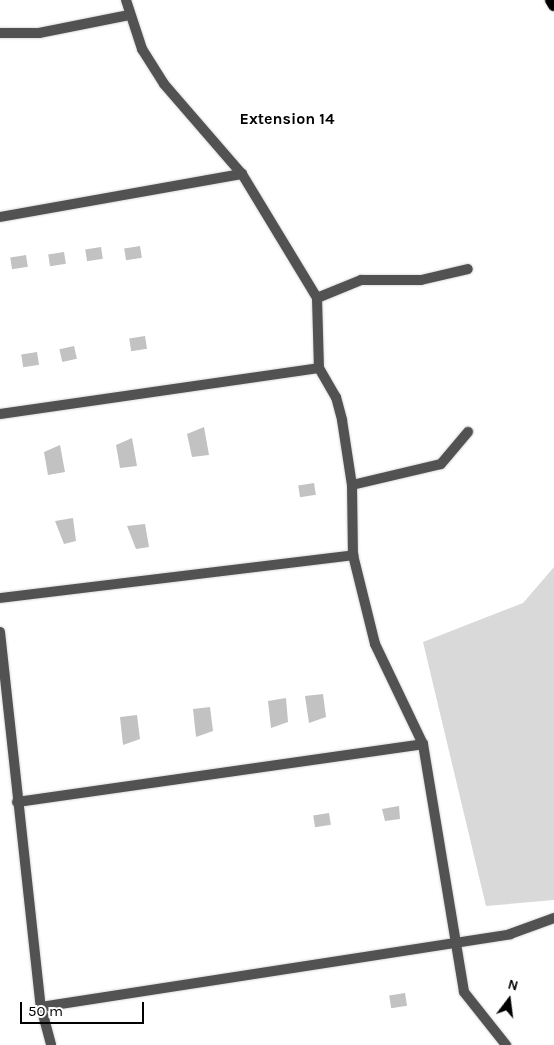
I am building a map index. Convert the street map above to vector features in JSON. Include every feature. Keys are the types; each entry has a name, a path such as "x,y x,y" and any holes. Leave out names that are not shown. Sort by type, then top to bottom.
{"main road":[{"path":"551,0 554,5"}],"street":[{"path":"126,0 129,15 164,84 242,174 317,298 319,368 336,397 352,485 353,555 375,644 423,744 464,992 506,1045"},
{"path":"0,33 39,33 129,15"},
{"path":"0,217 242,174"},
{"path":"317,298 361,280 421,280 468,269"},
{"path":"0,414 319,368"},
{"path":"352,485 442,464 468,432"},
{"path":"0,598 353,555"},
{"path":"0,632 41,1007 51,1045"},
{"path":"18,802 423,744"},
{"path":"41,1007 510,934 554,918"}],"shaded area":[{"path":"554,567 554,900 486,906 423,642 523,603"}],"building":[{"path":"140,246 142,258 126,260 124,249"},
{"path":"101,247 103,259 87,261 85,250"},
{"path":"64,252 66,264 50,266 48,255"},
{"path":"26,255 28,267 12,269 10,258"},
{"path":"145,336 147,349 131,351 129,339"},
{"path":"74,346 77,359 62,362 59,349"},
{"path":"37,352 39,365 23,367 21,355"},
{"path":"204,427 209,455 192,457 187,434"},
{"path":"132,438 137,466 120,468 116,445"},
{"path":"60,445 65,472 48,475 44,452"},
{"path":"314,483 316,495 300,497 298,486"},
{"path":"73,518 76,541 64,544 55,521"},
{"path":"145,524 149,547 136,549 127,526"},
{"path":"323,694 326,717 309,723 305,696"},
{"path":"286,698 288,722 271,728 268,701"},
{"path":"210,707 213,731 196,737 193,709"},
{"path":"137,715 140,739 123,745 120,717"},
{"path":"399,806 400,819 385,821 382,809"},
{"path":"329,813 331,825 315,827 313,816"},
{"path":"405,993 407,1006 391,1008 389,996"}],"district":[{"name":"Extension 14","path":"287,119"}]}
